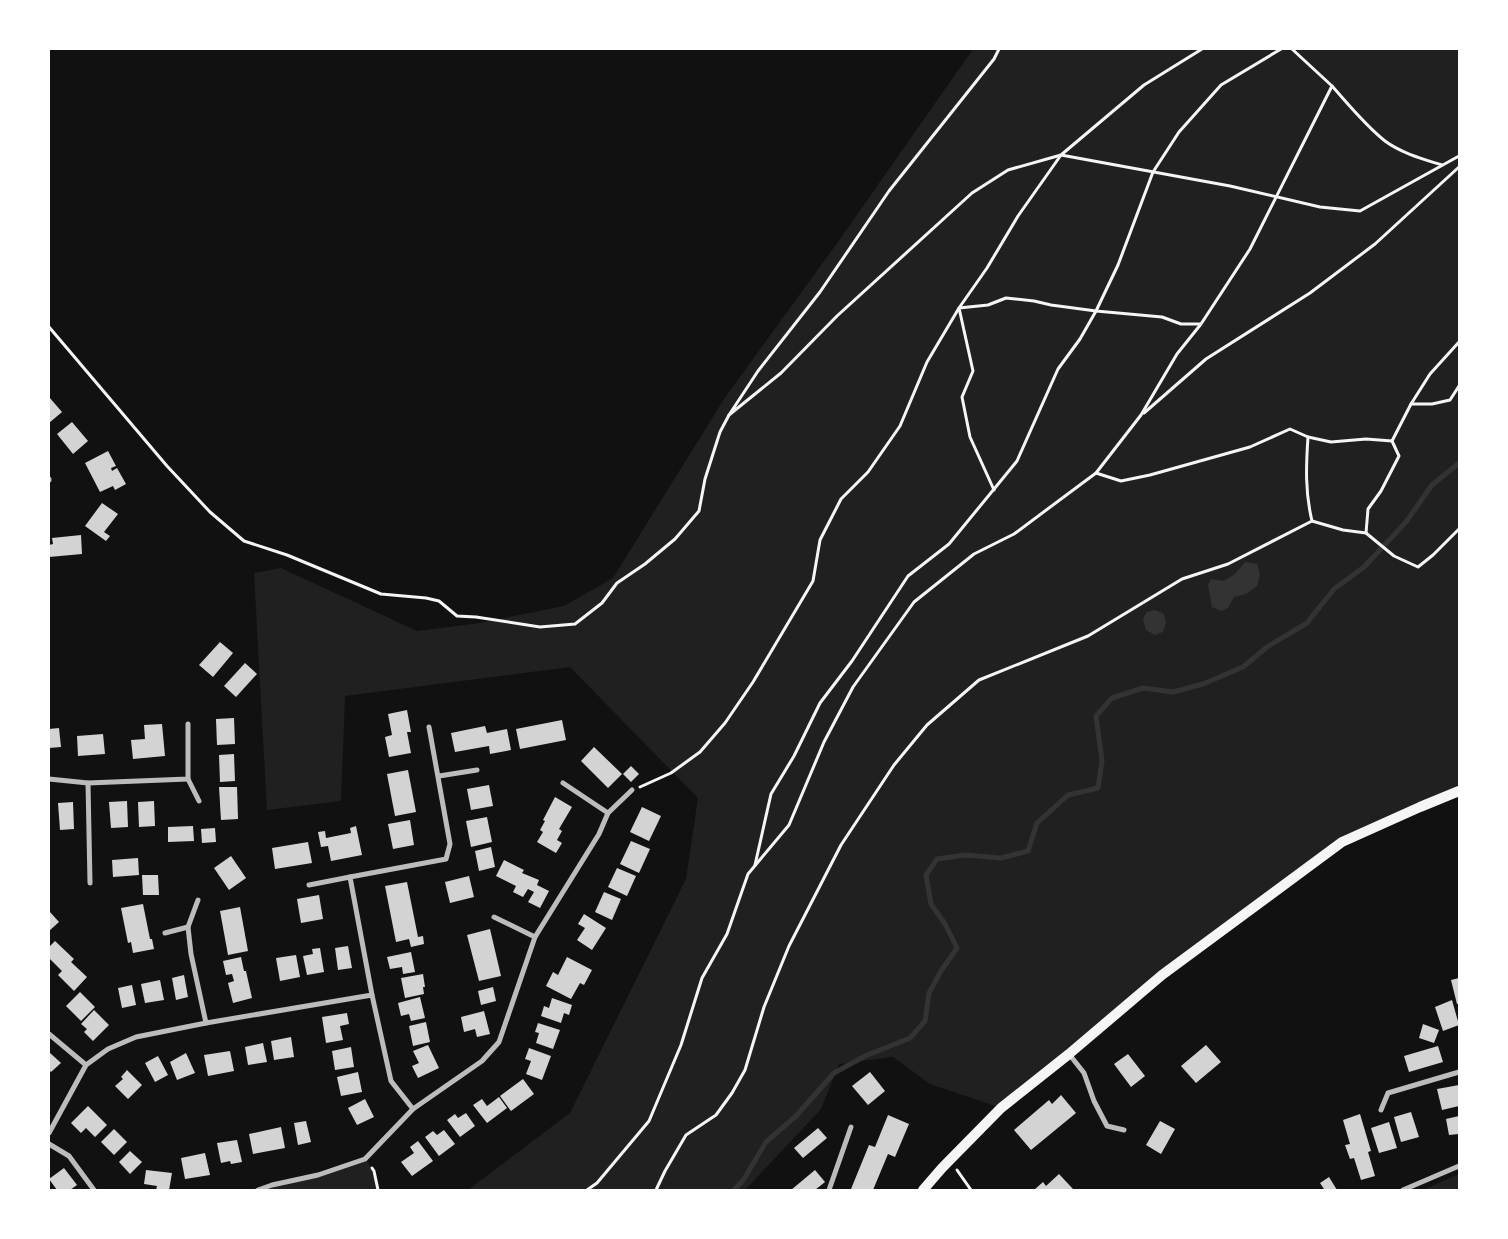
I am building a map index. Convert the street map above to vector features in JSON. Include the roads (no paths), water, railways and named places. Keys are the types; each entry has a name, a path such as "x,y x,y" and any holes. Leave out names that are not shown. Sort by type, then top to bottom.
{"main road":[{"path":"923,1190 950,1159 1001,1108 1069,1054 1162,975 1342,842 1459,791"}],"street":[{"path":"188,724 188,779 199,801"},
{"path":"309,885 446,859 450,844 430,727"},
{"path":"439,776 477,770"},
{"path":"49,779 88,783 188,779"},
{"path":"88,783 90,884"},
{"path":"563,783 608,813"},
{"path":"258,1190 272,1184 318,1175 366,1159 413,1109 482,1061 499,1042 534,937 599,834 608,813 632,790"},
{"path":"350,877 391,1081 413,1109"},
{"path":"198,900 188,927 191,954 206,1023"},
{"path":"494,917 534,937"},
{"path":"165,933 188,927"},
{"path":"49,1132 86,1065 108,1049 136,1038 206,1023 372,994"},
{"path":"49,1034 86,1065"},
{"path":"1069,1054 1084,1074 1094,1101 1107,1126 1124,1130"},
{"path":"1381,1110 1388,1093 1459,1072"},
{"path":"829,1190 851,1127"},
{"path":"49,1144 69,1156 94,1190"},
{"path":"1403,1190 1459,1166"}],"waterway":[{"path":"734,1190 744,1179 766,1142 796,1116 834,1073 865,1056 910,1038 925,1021 929,993 957,948 945,924 931,904 926,875 937,859 965,855 1001,858 1028,851 1037,823 1068,795 1098,788 1102,761 1096,716 1112,698 1143,688 1173,692 1203,684 1243,667 1267,647 1307,623 1334,589 1364,567 1406,522 1432,485 1459,463"}]}
